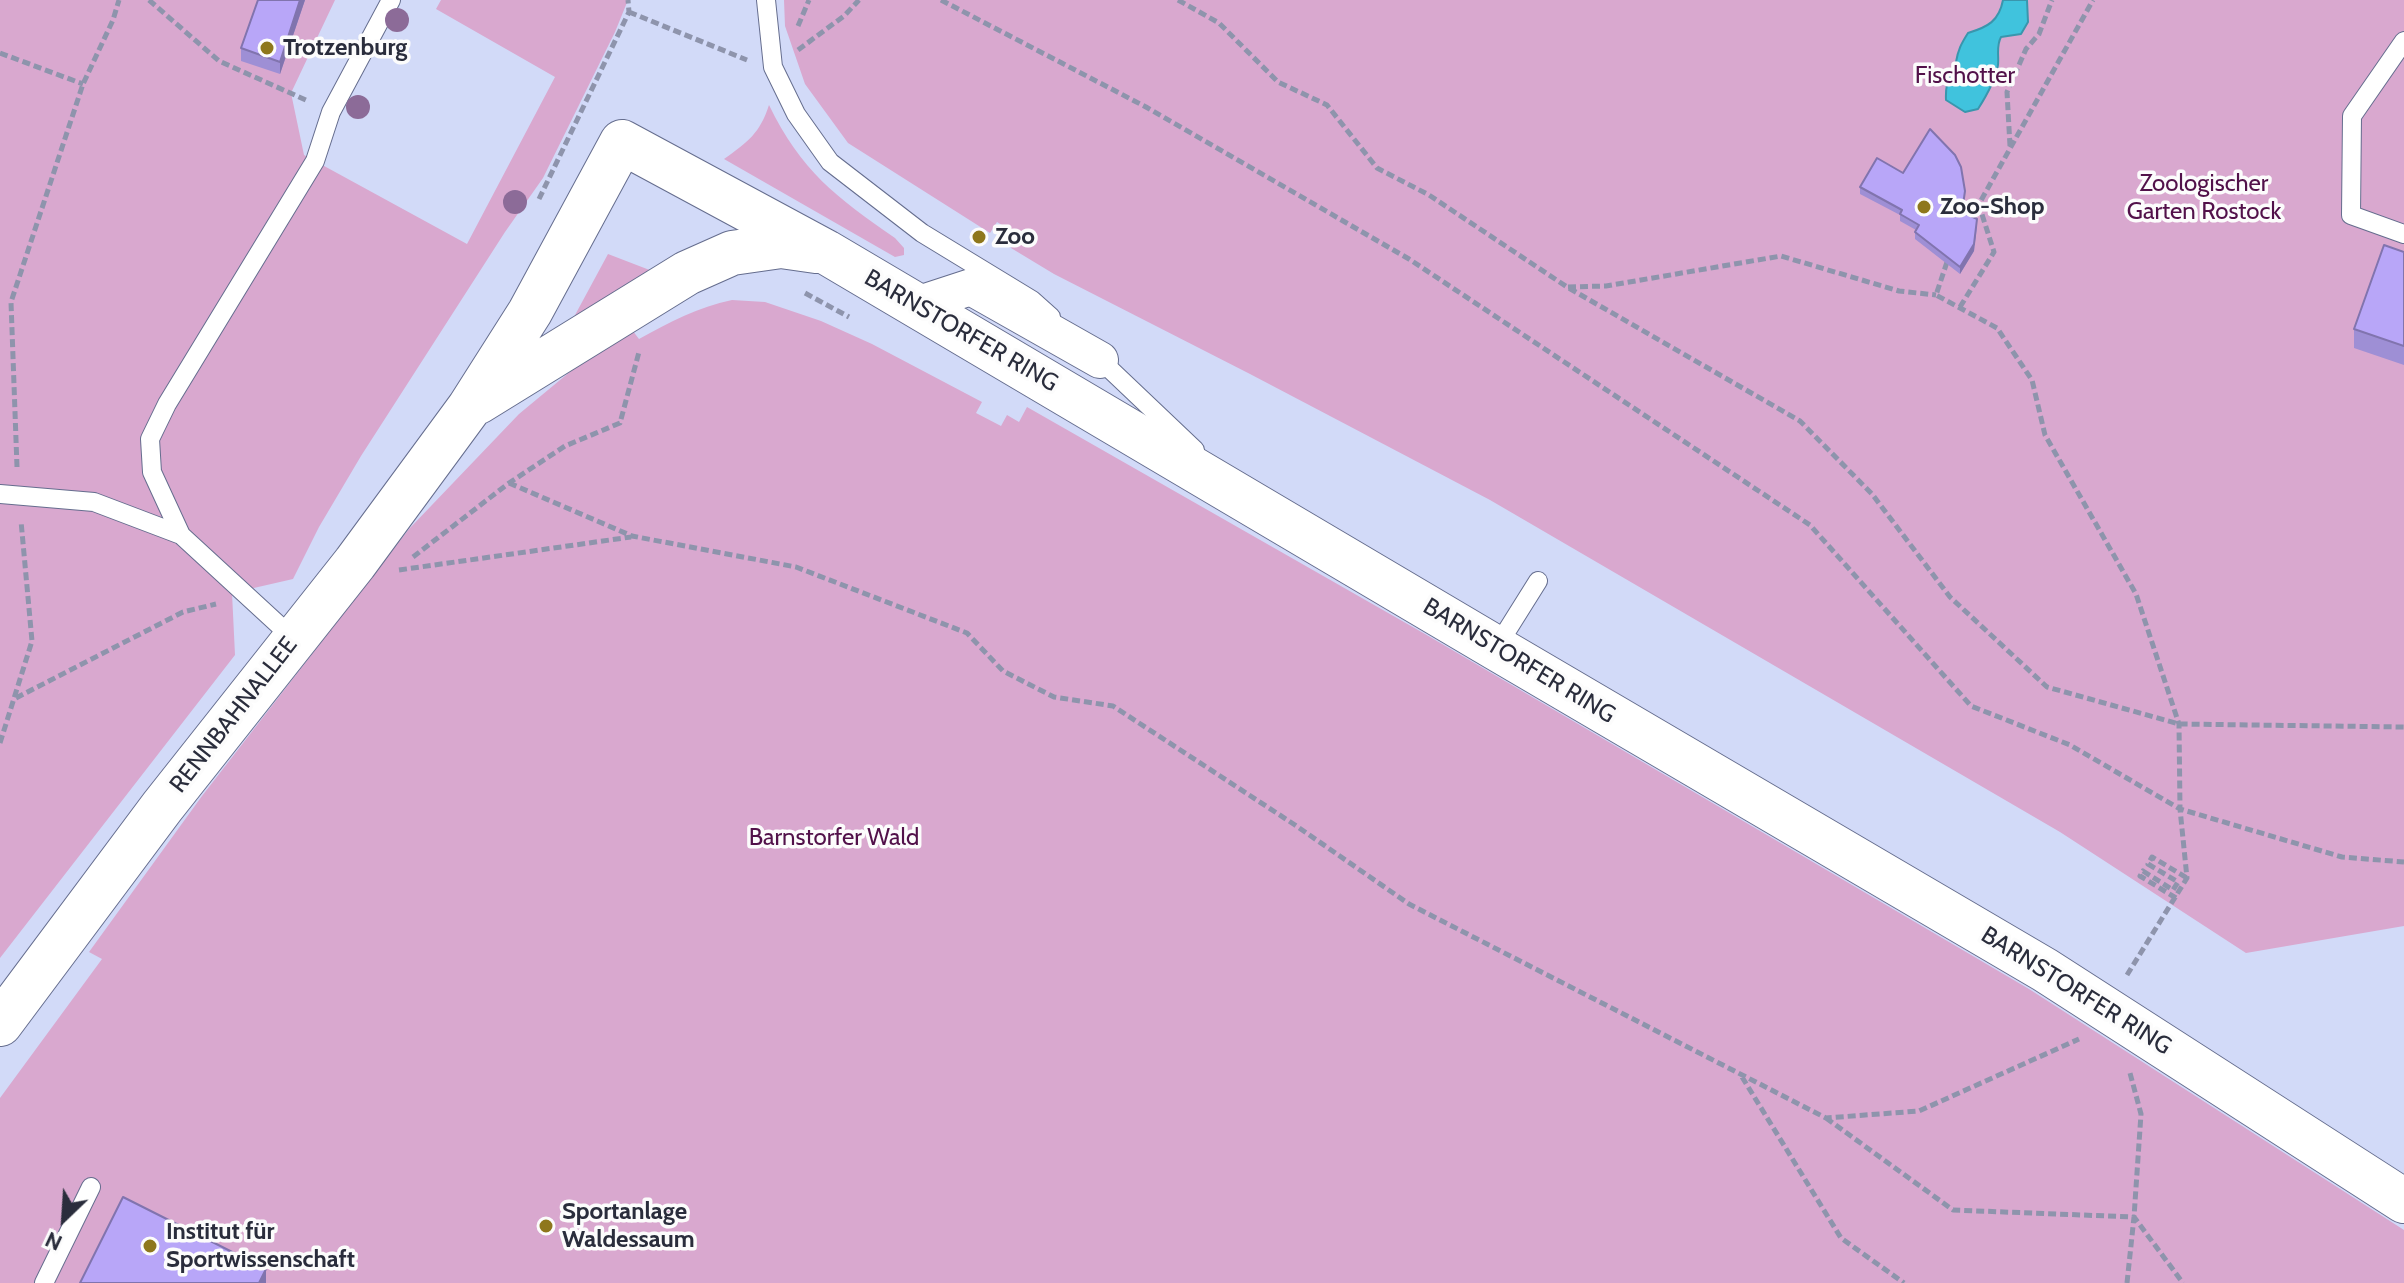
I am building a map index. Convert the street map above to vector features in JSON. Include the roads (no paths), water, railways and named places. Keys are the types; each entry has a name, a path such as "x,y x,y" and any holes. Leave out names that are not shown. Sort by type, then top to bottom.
{"main road":[{"name":"BARNSTORFER RING","path":"622,142 826,252 2045,970 2404,1201"},
{"name":"RENNBAHNALLEE","path":"0,1024 162,807 355,563 469,408 530,312 622,142"},
{"name":"RENNBAHNALLEE","path":"469,408 687,273 732,253 781,246 826,252"}],"street":[{"path":"916,305 971,287 1100,360"}],"lane":[{"path":"181,535 152,472 150,439 167,404 315,161 331,112 391,0"},
{"path":"766,0 773,67 796,114 830,162 922,233 1032,300 1247,499"},
{"path":"2404,41 2352,116 2351,215 2404,234"},
{"path":"9,495 94,502 181,535 294,639"},
{"path":"1496,648 1538,581"},
{"path":"44,1283 91,1187"}],"water":[{"path":"2003,0 2027,0 2028,22 2021,34 2001,37 1998,65 1990,88 1978,109 1965,112 1946,100 1948,83 1960,47 1968,33 1992,22"}],"place":[{"name":"Trotzenburg","path":"267,48"},
{"name":"Zoo-Shop","path":"1924,207"},
{"name":"Zoo","path":"979,237"},
{"name":"Sportanlage Waldessaum","path":"546,1226"},
{"name":"Institut für Sportwissenschaft","path":"150,1246"}],"park label":[{"name":"Fischotter","path":"1965,76"},
{"name":"Zoologischer Garten Rostock","path":"2204,198"},
{"name":"Barnstorfer Wald","path":"834,838"}]}
